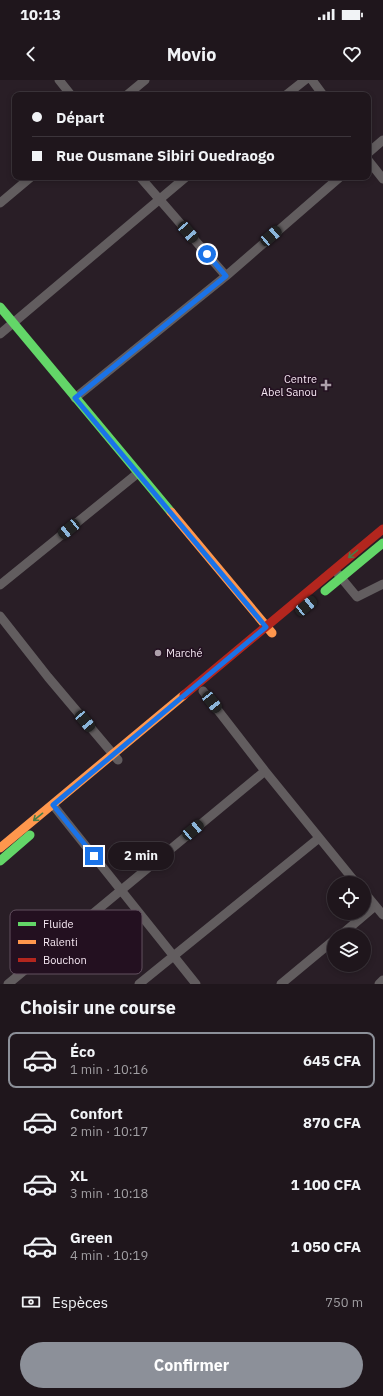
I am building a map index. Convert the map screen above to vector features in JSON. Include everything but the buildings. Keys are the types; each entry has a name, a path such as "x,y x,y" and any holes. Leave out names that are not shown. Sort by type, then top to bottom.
{"main road":[{"path":"0,307 269,630"},
{"path":"115,757 203,691 334,570 383,530"},
{"path":"317,596 383,543"},
{"path":"0,848 55,808 269,630 289,620"},
{"path":"0,861 37,829 55,808"}],"street":[{"path":"59,80 69,92"},
{"path":"131,92 145,80"},
{"path":"290,92 305,80"},
{"path":"312,80 321,92"},
{"path":"371,150 383,140"},
{"path":"371,164 383,179"},
{"path":"0,203 27,180"},
{"path":"143,180 226,276"},
{"path":"0,334 182,180"},
{"path":"75,398 226,276 337,180"},
{"path":"0,585 138,473"},
{"path":"334,570 357,597 383,584"},
{"path":"0,616 48,677 115,757"},
{"path":"203,691 265,771 350,876"},
{"path":"97,910 265,771"},
{"path":"55,808 137,910"},
{"path":"139,984 319,838"},
{"path":"371,901 383,916"},
{"path":"348,928 375,906"},
{"path":"142,916 196,984"},
{"path":"282,984 327,946"},
{"path":"8,984 20,974"},
{"path":"379,984 383,980"}],"traffic: fast":[{"path":"0,307 171,512"},
{"path":"325,591 383,543"},
{"path":"0,861 30,835"}],"traffic: slow":[{"path":"171,512 272,633"},
{"path":"0,848 184,695"}],"traffic: jam":[{"path":"184,695 383,529"}],"place":[{"name":"Centre Abel Sanou","path":"326,385"},
{"name":"Marché","path":"158,653"}],"route":[{"path":"94,856 53,805 266,627 75,398 226,276 207,254"}]}
